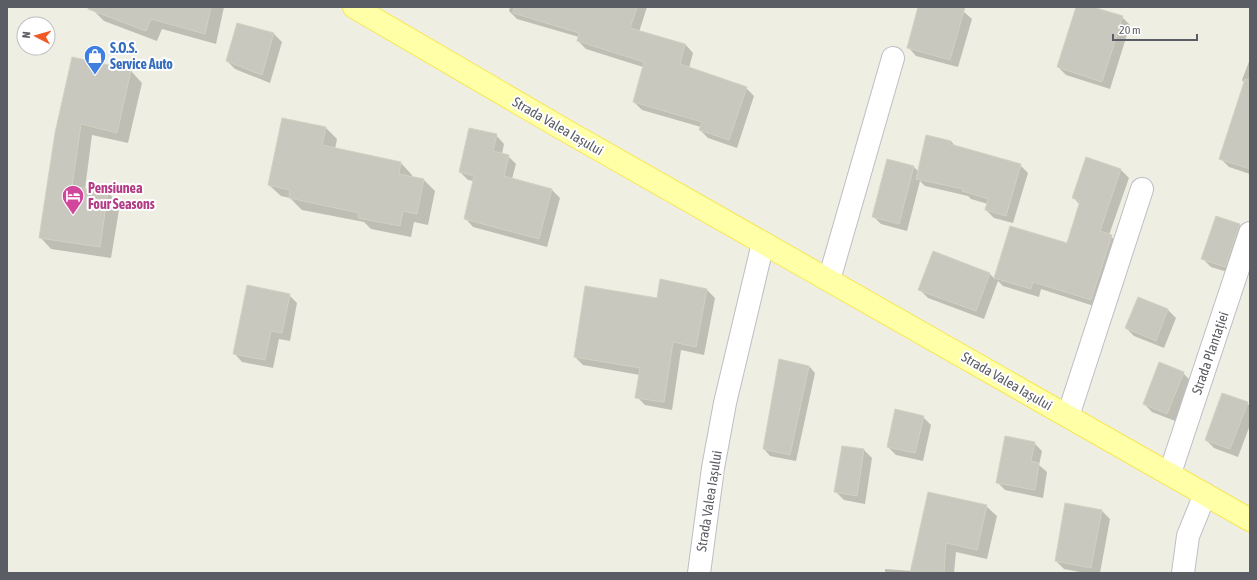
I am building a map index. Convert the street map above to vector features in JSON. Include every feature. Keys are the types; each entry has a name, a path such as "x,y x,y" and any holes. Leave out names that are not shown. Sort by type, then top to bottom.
{"main road":[{"name":"Strada Valea Iașului","path":"354,7 563,129 1170,473 1250,520"}],"street":[{"path":"828,280 893,58"},
{"path":"1068,416 1142,189"},
{"name":"Strada Plantației","path":"1170,473 1250,233"},
{"name":"Strada Valea Iașului","path":"699,573 724,403 763,243"},
{"path":"1183,573 1188,536 1205,494"}],"building":[{"path":"88,7 211,7 205,34 151,19 146,31 88,9"},
{"path":"514,7 637,7 630,28 685,44 680,64 747,87 729,140 699,130 702,122 633,102 644,62 577,41 579,33 513,13"},
{"path":"918,7 965,7 950,60 907,48"},
{"path":"1076,7 1093,7 1123,16 1102,82 1057,67"},
{"path":"237,23 274,33 262,75 226,61"},
{"path":"72,57 131,70 117,133 81,124 72,186 108,192 100,247 39,238 55,133"},
{"path":"1245,79 1250,80 1250,169 1219,159"},
{"path":"282,118 326,127 322,145 401,162 399,174 424,179 417,214 403,211 400,226 358,218 359,213 289,198 290,190 268,185"},
{"path":"469,128 497,134 493,151 509,155 504,176 552,189 539,239 464,219 474,176 459,172"},
{"path":"926,135 951,141 950,144 1021,164 1006,216 985,210 988,199 962,191 963,189 916,179"},
{"path":"1086,157 1121,169 1100,231 1112,235 1091,300 1033,282 1031,289 994,278 1010,226 1067,243 1080,201 1072,198"},
{"path":"887,159 914,166 899,224 872,217"},
{"path":"1216,216 1240,224 1225,267 1201,259"},
{"path":"933,251 990,273 976,311 918,290"},
{"path":"660,279 707,289 696,347 673,342 664,402 635,398 640,368 574,357 585,286 657,298"},
{"path":"247,285 290,294 282,333 271,331 265,360 233,354"},
{"path":"1138,297 1168,309 1156,341 1125,328"},
{"path":"779,359 809,366 790,455 763,449"},
{"path":"1159,362 1184,372 1167,414 1143,404"},
{"path":"1222,393 1248,402 1230,449 1205,440"},
{"path":"895,409 924,416 915,453 887,447"},
{"path":"1005,436 1035,442 1031,461 1039,463 1035,490 996,483"},
{"path":"842,446 864,449 857,496 834,492"},
{"path":"928,492 987,505 977,550 946,543 944,573 910,573"},
{"path":"1065,503 1102,510 1091,568 1055,561"}],"place":[{"name":"S.O.S. Service Auto","path":"95,76"},
{"name":"Pensiunea Four Seasons","path":"73,216"}]}
